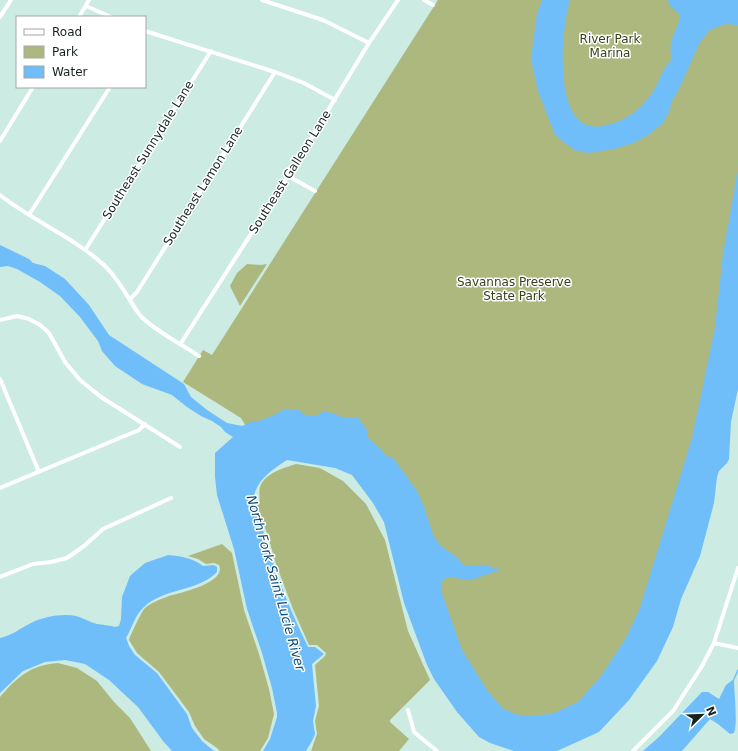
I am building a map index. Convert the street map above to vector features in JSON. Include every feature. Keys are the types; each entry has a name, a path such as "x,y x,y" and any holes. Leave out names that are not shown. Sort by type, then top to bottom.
{"street":[{"path":"0,17 11,0"},
{"path":"80,16 89,0"},
{"path":"262,0 323,20 369,43"},
{"name":"Southeast Galleon Lane","path":"181,343 288,176 369,43 398,0"},
{"path":"424,0 433,5"},
{"path":"86,6 109,16"},
{"path":"146,31 275,72 304,83 335,100"},
{"name":"Southeast Sunnydale Lane","path":"85,250 211,51"},
{"name":"Southeast Lamon Lane","path":"130,299 137,292 275,72"},
{"path":"0,140 32,88"},
{"path":"29,215 109,88"},
{"path":"288,176 315,191"},
{"path":"0,195 85,250 117,279 139,314 148,323 199,356"},
{"path":"0,320 17,316 29,319 40,325 49,333 65,362 80,380 101,397 180,447"},
{"path":"0,379 39,472"},
{"path":"0,488 139,430 145,424"},
{"path":"0,577 33,564 67,558 103,530 171,498"},
{"path":"633,751 673,710 702,666 714,643 738,568"},
{"path":"714,643 738,648"},
{"path":"408,710 414,732 437,751"}],"green space":[{"name":"Savannas Preserve State Park","path":"438,0 738,0 738,285 644,657 557,728 489,715 362,448 253,438 241,418 183,382 203,350 212,355"},
{"path":"247,264 267,264 240,306 230,286 237,273"},
{"path":"296,464 320,468 343,481 366,504 385,540 408,631 430,680 390,720 390,722 409,739 399,751 311,751 317,734 315,721 319,706 315,665 325,656 326,653 317,645 309,645 293,609 276,564 257,505 262,482 275,472"},
{"path":"222,544 232,553 244,610 259,654 269,689 274,714 268,738 260,751 220,751 204,739 195,726 189,712 159,672 137,653 129,640 133,629 146,607 166,597 192,590 210,582 216,577 220,571 219,565 214,563 206,564 198,559 188,556"},
{"path":"58,663 77,668 97,681 114,702 130,718 151,751 0,751 0,697 25,673 40,666"}],"water":[{"path":"542,0 570,0 564,34 564,80 568,101 576,117 589,126 607,125 626,118 640,107 654,91 665,68 671,60 671,43 680,15 670,6 668,0 738,0 738,25 725,24 710,30 700,42 663,123 647,136 633,143 614,149 588,153 574,150 555,135 538,91 531,59 537,14"},
{"name":"North Fork Saint Lucie River","path":"738,169 738,389 731,422 729,459 719,471 717,477 714,503 700,556 681,599 673,627 657,661 629,700 599,732 557,751 514,751 490,743 479,737 457,712 434,679 427,665 404,603 384,522 373,503 352,475 335,468 287,460 268,473 260,482 255,492 254,502 281,586 303,637 308,647 315,647 324,654 312,664 316,706 313,721 315,734 306,751 263,751 270,739 277,713 272,688 262,653 247,609 234,549 217,495 215,477 215,453 233,437 225,432 221,427 187,407 172,395 142,384 115,366 102,351 98,341 80,317 60,296 40,282 17,269 8,266 0,267 0,245 29,259 33,263 45,266 65,279 89,305 109,335 184,384 191,397 227,423 242,426 272,416 285,409 299,410 305,415 318,415 324,411 343,418 358,417 368,432 368,438 382,450 385,455 394,459 417,491 434,537 441,546 466,566 488,565 500,570 471,580 447,577 442,582 442,593 462,650 487,690 503,709 521,716 552,714 578,702 601,676 626,638 640,608 692,438 715,328 723,254"},
{"path":"168,555 191,559 203,566 214,565 217,567 217,572 200,583 170,593 151,602 138,614 126,638 135,655 157,673 187,714 192,728 202,741 214,751 172,751 138,707 109,680 85,664 65,660 45,662 23,671 0,693 0,638 12,634 36,621 59,615 71,615 97,624 115,627 119,626 121,619 122,597 130,576 145,563"},
{"path":"734,679 736,715 734,733 730,734 710,719 682,751 643,751 659,737 702,692 708,692 719,699 726,685"}],"waterway":[{"path":"734,679 738,670"}],"park label":[{"name":"River Park Marina","path":"610,46"}]}
